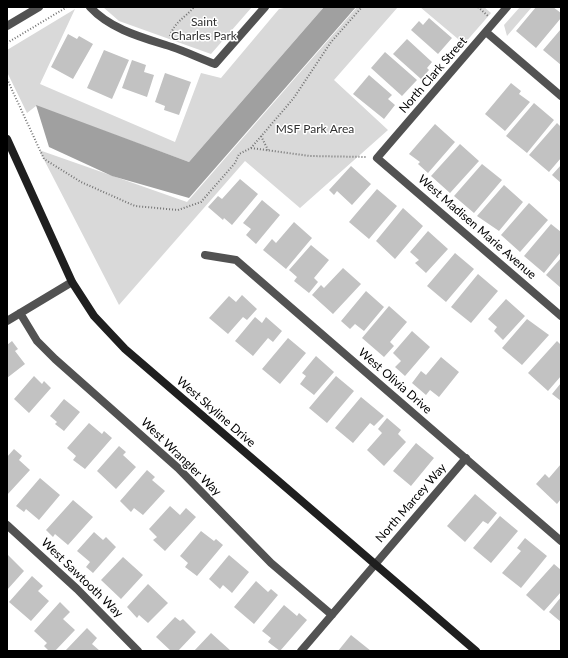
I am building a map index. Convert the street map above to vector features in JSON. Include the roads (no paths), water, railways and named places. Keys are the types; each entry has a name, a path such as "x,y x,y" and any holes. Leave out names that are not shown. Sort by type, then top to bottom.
{"street":[{"path":"7,26 39,7"},
{"path":"90,7 97,15 131,34 174,48 215,64 265,7"},
{"name":"North Clark Street","path":"377,158 507,7"},
{"path":"486,32 561,96"},
{"name":"West Skyline Drive","path":"7,139 72,282 94,316 125,349 476,651"},
{"name":"West Madisen Marie Avenue","path":"377,158 561,316"},
{"name":"West Olivia Drive","path":"205,255 236,260 561,541"},
{"path":"7,321 72,282"},
{"name":"West Wrangler Way","path":"20,313 38,341 55,359 178,468 271,563 332,615"},
{"name":"North Marcey Way","path":"301,651 466,458"},
{"name":"West Sawtooth Way","path":"7,525 77,589 138,651"}],"park label":[{"name":"Saint Charles Park","path":"204,29"},
{"name":"MSF Park Area","path":"315,129"}]}
